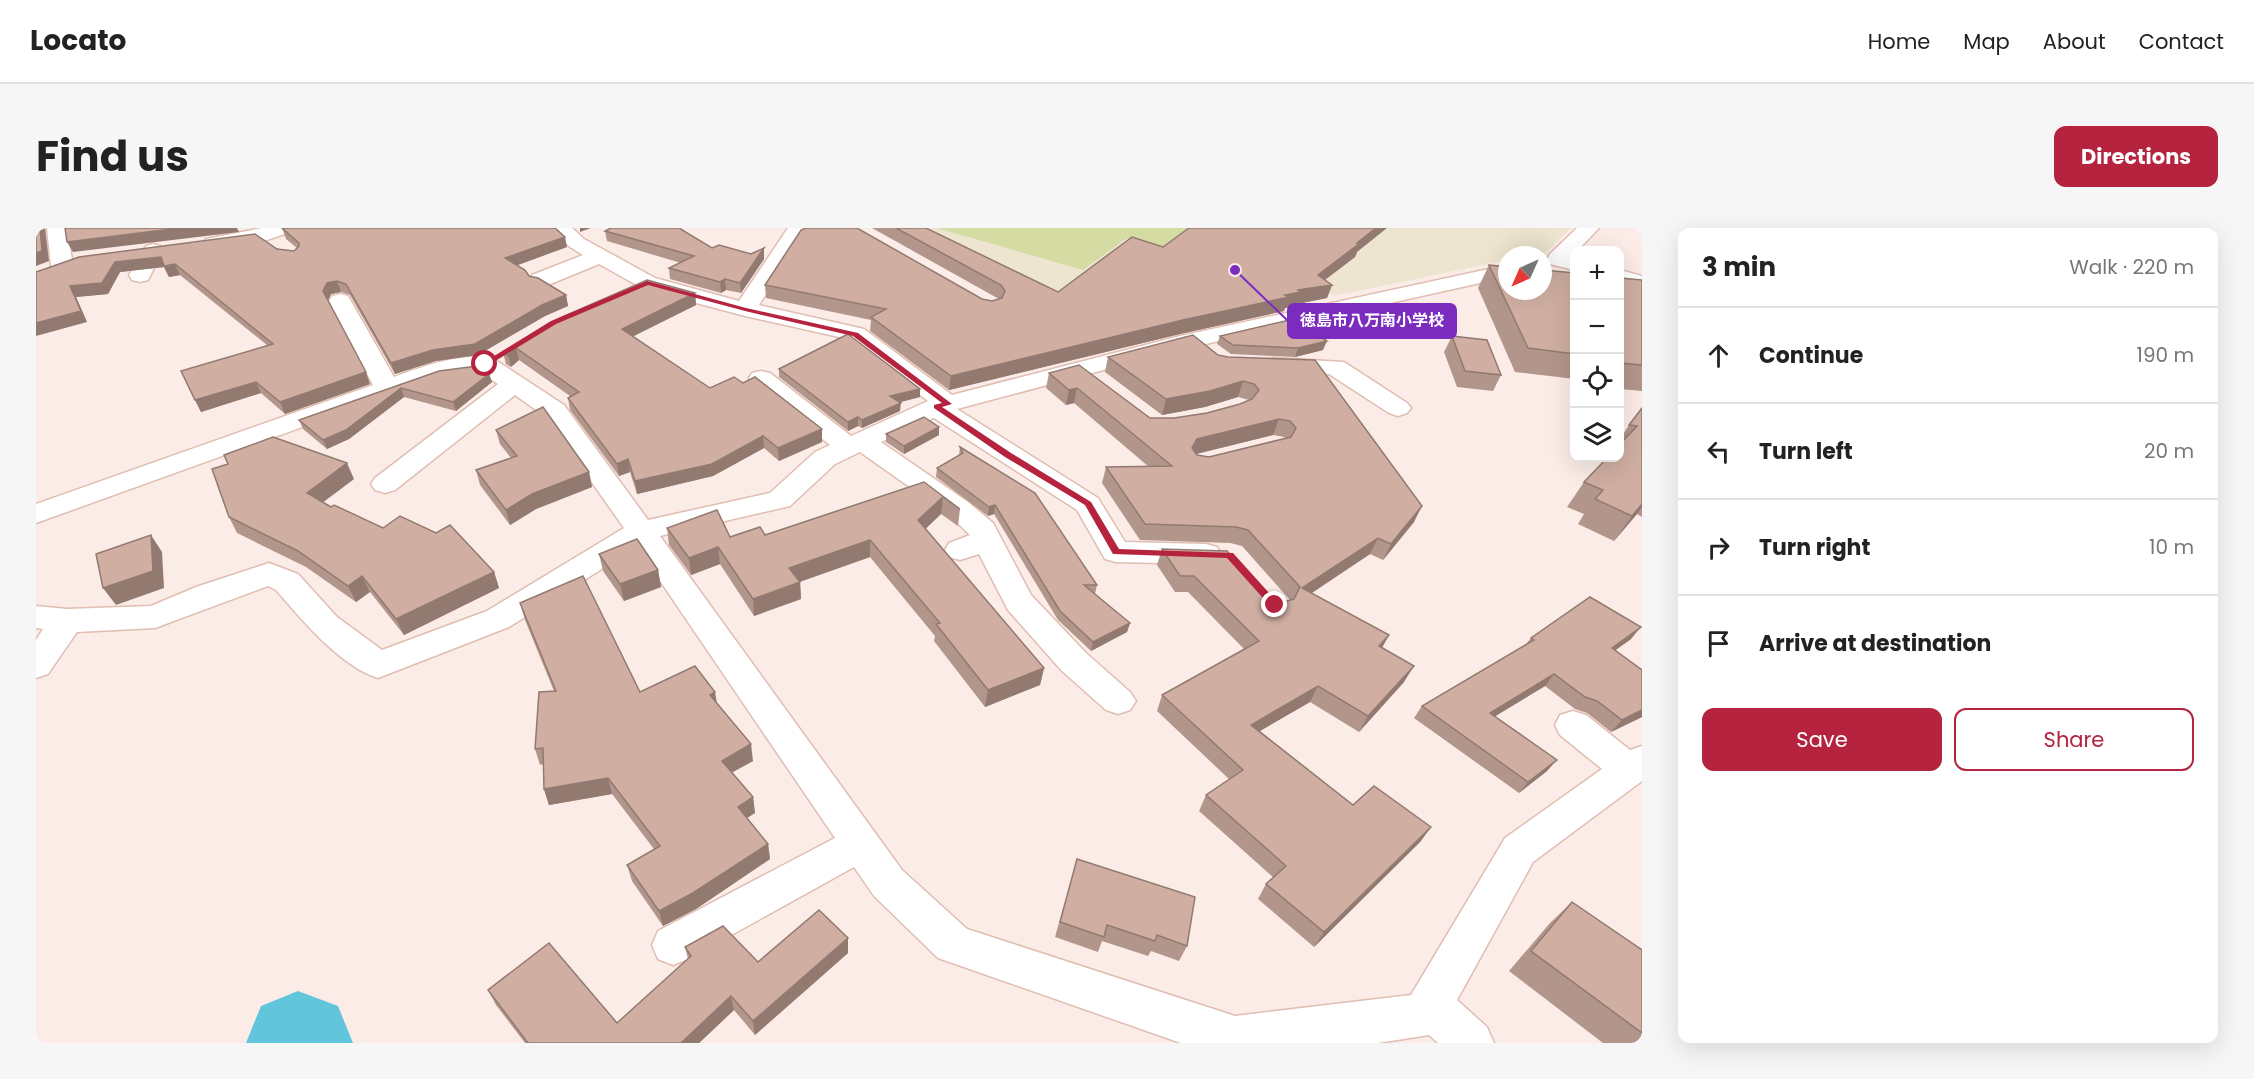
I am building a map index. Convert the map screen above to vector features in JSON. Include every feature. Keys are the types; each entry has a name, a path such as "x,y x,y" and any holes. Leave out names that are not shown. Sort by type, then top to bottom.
{"street":[{"path":"57,228 62,266"},
{"path":"560,228 577,243 600,256 637,287 856,334 942,405 1008,455 1088,504 1116,552 1230,555"},
{"path":"745,309 798,228"},
{"path":"1558,262 1589,228"},
{"path":"577,243 605,232"},
{"path":"140,275 143,252 274,234"},
{"path":"540,280 600,256"},
{"path":"36,664 52,619 155,616 269,574 287,582 325,625 378,665 498,619 641,531 780,500 825,458 942,405 1193,340 1498,273"},
{"path":"1624,278 1642,283"},
{"path":"340,301 387,388"},
{"path":"1193,340 1216,357"},
{"path":"36,514 266,417 387,388 437,370 495,358 513,384 555,411 888,882 953,944 1236,1041 1424,1015 1519,850 1637,766 1573,725"},
{"path":"1246,364 1335,367 1398,408"},
{"path":"1081,369 1109,390"},
{"path":"761,378 855,444 958,508 982,530 974,545 1019,602 1066,672 1118,701"},
{"path":"385,484 513,384"},
{"path":"673,945 861,844"},
{"path":"1429,1005 1471,1043"}],"shaded area":[{"path":"921,228 1571,228 1552,246 1498,246 1498,262 1334,296 1309,281 1118,319"}],"green space":[{"path":"937,228 1191,228 1161,250 1127,238 1083,270"}],"building":[{"path":"36,228 40,228 42,251 36,253"},
{"path":"65,228 180,228 67,242"},
{"path":"282,228 555,228 565,237 505,258 525,270 529,276 538,278 566,295 542,305 475,344 433,350 391,363 346,284 337,281 327,283 323,291 366,372 280,402 256,382 195,400 181,371 273,344 175,264 164,266 161,257 115,262 102,283 70,286 81,311 36,323 36,272 79,257 255,234 277,249 294,251 299,243"},
{"path":"611,228 679,228 712,248 719,245 751,254 764,248 740,283 725,279 720,282 669,268 694,256 605,231"},
{"path":"806,228 857,228 982,299 992,301 1002,298 1005,291 1001,285 896,228 926,228 1058,292 1132,237 1163,247 1189,228 1376,228 1318,275 1332,285 1298,290 1301,292 1285,295 1289,297 951,376 871,317 886,309 765,285 801,230"},
{"path":"1489,265 1498,266 1498,284"},
{"path":"1552,271 1570,273 1570,353 1528,348 1505,300 1552,300"},
{"path":"1624,278 1642,280 1642,365 1624,363"},
{"path":"647,280 695,293 622,329 710,388 734,377 743,383 755,377 822,429 778,448 763,436 712,464 635,481 628,459 617,464 568,398 579,392 516,348 508,355 503,352 560,318"},
{"path":"1307,316 1329,331 1316,334 1327,341 1298,348 1233,345 1220,336"},
{"path":"848,334 920,389 890,396 901,403 862,420 858,417 848,422 779,369"},
{"path":"1193,335 1218,355 1315,360 1422,506 1391,544 1378,538 1302,588 1389,635 1379,646 1414,666 1368,716 1318,686 1251,725 1353,805 1374,786 1431,827 1324,932 1266,884 1286,866 1206,795 1243,770 1162,695 1259,641 1194,576 1180,576 1162,549 1227,551 1270,599 1283,602 1294,599 1300,587 1248,530 1236,527 1145,524 1106,467 1172,466 1077,388 1069,390 1049,373 1079,365 1150,418 1174,418 1207,413 1252,399 1259,390 1254,384 1243,381 1210,391 1166,399 1108,357","holes":["1279,419 1290,421 1296,428 1291,437 1209,457 1197,455 1192,448 1197,439"]},
{"path":"1452,336 1487,340 1501,375 1465,371"},
{"path":"477,366 489,374 453,402 401,388 346,430 323,440 299,420 439,371"},
{"path":"543,407 589,472 532,494 506,510 476,470 517,456 496,430"},
{"path":"1642,408 1642,504 1632,516 1595,499 1603,490 1584,482 1603,462 1624,462 1624,440 1637,426 1629,425"},
{"path":"924,417 939,427 904,446 886,434"},
{"path":"273,437 347,463 307,493 331,507 334,505 383,528 400,516 436,533 450,525 494,572 396,619 362,576 348,586 298,551 229,517 212,469 228,464 224,455"},
{"path":"960,447 1035,493 1097,585 1084,585 1130,623 1093,642 1060,611 995,505 989,507 937,468 963,453"},
{"path":"924,482 960,509 943,497 918,520 1044,668 988,690 936,624 940,623 870,540 789,568 800,582 753,599 718,547 689,558 667,528 717,510 730,537 760,527 765,535"},
{"path":"151,535 153,571 103,588 96,554"},
{"path":"637,539 658,570 620,584 599,554"},
{"path":"583,576 640,692 695,666 715,692 710,695 751,744 722,761 753,797 738,807 768,844 693,893 659,911 627,865 660,846 608,778 544,789 543,748 535,749 539,692 556,691 520,603"},
{"path":"1590,597 1641,627 1612,648 1642,670 1642,710 1622,720 1554,674 1490,713 1557,760 1528,782 1422,706 1534,640 1531,638"},
{"path":"1077,859 1195,897 1187,946 1157,935 1155,941 1107,925 1104,937 1060,922"},
{"path":"1572,902 1642,950 1642,1033 1531,951"},
{"path":"819,910 848,938 753,1021 731,996 681,1043 528,1043 488,990 549,943 617,1023 691,956 685,947 723,926 758,962"}],"place":[{"name":"徳島市八万南小学校","path":"1235,270"}],"route":[{"path":"485,364 554,323 647,282 745,309 856,334 948,404 936,407 1088,504 1116,552 1230,555 1275,605"}]}
